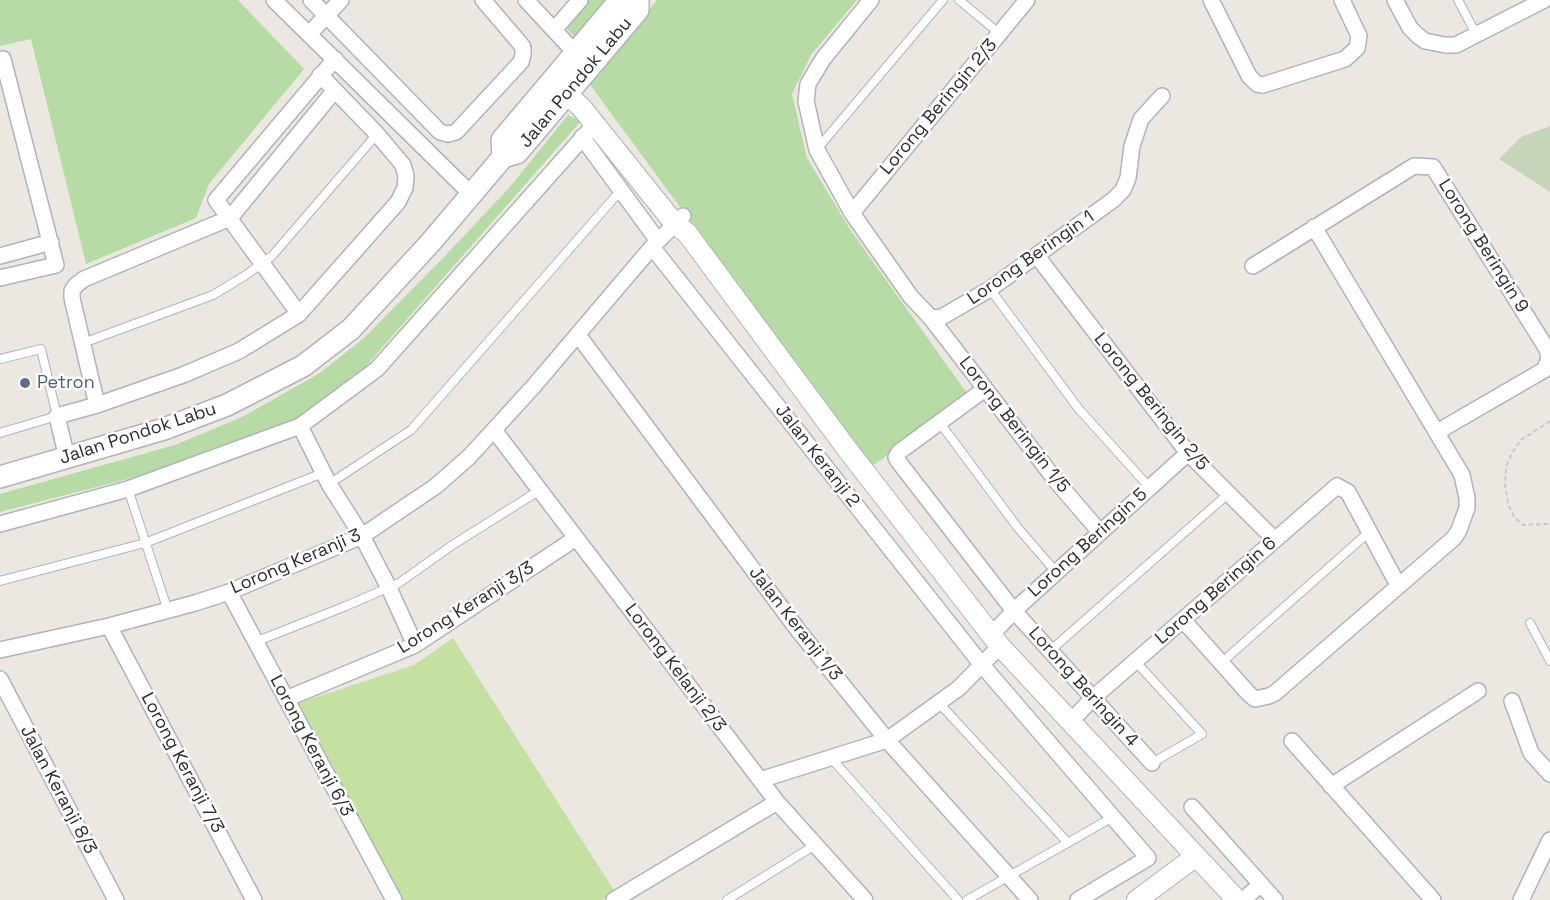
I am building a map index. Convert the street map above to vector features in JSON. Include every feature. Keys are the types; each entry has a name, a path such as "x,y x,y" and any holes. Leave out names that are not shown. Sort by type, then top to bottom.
{"main road":[{"name":"Jalan Pondok Labu","path":"4,472 67,458 164,429 227,405 303,366 351,329 472,195 503,158 502,140 564,82 582,60 620,0"},
{"name":"Jalan Pondok Labu","path":"582,60 638,10 638,0"}],"street":[{"path":"274,0 472,195"},
{"path":"311,0 440,132 447,134 456,132 521,62 523,47 483,0"},
{"path":"310,33 341,0"},
{"path":"526,0 582,60"},
{"path":"554,30 580,0"},
{"name":"Lorong Beringin 1/5","path":"871,0 811,76 805,93 817,150 852,213 911,297 930,317 1057,482 1100,532"},
{"name":"Lorong Beringin 2/3","path":"852,213 1027,0"},
{"path":"1211,0 1249,76 1257,84 1263,85 1345,59 1357,48 1359,36 1342,0"},
{"path":"1395,0 1410,28 1425,41 1444,45 1456,45 1526,4 1544,0"},
{"path":"0,278 56,265 4,80 3,59"},
{"path":"299,314 216,200 335,59"},
{"path":"67,458 57,416 98,405 183,375 239,351 299,314 398,202 405,188 406,176 403,165 377,134 320,75"},
{"path":"564,82 581,107 589,131 682,224"},
{"path":"564,82 590,97 848,449 996,640 1236,900"},
{"path":"98,405 72,298 72,291 76,285 84,279 230,218 335,90"},
{"name":"Lorong Beringin 1","path":"930,317 940,318 990,289 1124,190 1132,146 1141,119 1162,96"},
{"path":"0,524 128,489 300,426 377,369 589,131"},
{"name":"Jalan Keranji 2","path":"589,131 621,190 655,244 982,665 1149,858 1078,900"},
{"name":"Lorong Beringin 9","path":"1253,266 1414,166 1433,167 1547,349 1549,359 1544,370 1437,432"},
{"name":"Lorong Keranji 3","path":"0,650 109,626 229,592 362,536 436,486 469,457 578,335 655,244 682,224"},
{"path":"1183,620 1255,699 1269,696 1454,538 1467,508 1462,475 1314,227"},
{"path":"0,256 51,242"},
{"name":"Lorong Beringin 2/5","path":"1036,256 1188,453 1275,540"},
{"name":"Jalan Keranji 1/3","path":"578,335 798,630 887,740 1030,900"},
{"path":"940,423 985,388"},
{"name":"Lorong Beringin 4","path":"940,423 899,452 896,457 898,461 1014,610 1152,763"},
{"path":"300,426 326,479 362,536 415,645"},
{"name":"Lorong Kelanji 2/3","path":"494,430 777,802 859,898"},
{"name":"Lorong Beringin 5","path":"760,780 887,740 939,703 982,665 1014,610 1188,453"},
{"name":"Lorong Beringin 6","path":"1071,721 1094,697 1337,486 1347,492 1369,532"},
{"path":"1369,532 1398,585"},
{"name":"Lorong Keranji 3/3","path":"286,699 415,645 576,538"},
{"name":"Lorong Keranji 6/3","path":"229,592 390,899"},
{"name":"Lorong Keranji 7/3","path":"109,626 254,900"},
{"name":"Jalan Keranji 8/3","path":"0,679 117,900"},
{"path":"1331,786 1478,691"},
{"path":"1512,701 1531,753 1550,774"},
{"path":"1292,741 1432,900"},
{"path":"621,898 777,802"},
{"path":"1192,807 1275,900"},
{"path":"1521,900 1550,840"},
{"path":"1137,900 1195,857"},
{"path":"1243,900 1261,884"}],"lane":[{"path":"817,150 943,0"},
{"path":"958,0 1000,34"},
{"path":"1458,0 1476,34"},
{"path":"83,343 213,295 262,264 272,256 377,134"},
{"path":"0,581 145,543 326,479 411,430 621,190"},
{"path":"990,289 1078,408 1149,487"},
{"path":"0,359 41,349 57,416 0,432"},
{"path":"940,423 1018,528 1056,572"},
{"path":"128,489 168,611"},
{"path":"255,642 399,583 451,546 540,490"},
{"path":"1051,650 1228,494"},
{"path":"1221,663 1369,532"},
{"path":"1530,623 1550,661"},
{"path":"1135,661 1202,734 1152,763"},
{"path":"939,703 1068,843"},
{"path":"830,758 958,900"},
{"path":"967,900 1113,817"},
{"path":"727,900 815,845"}],"path":[{"path":"1550,422 1521,440 1506,467 1505,484 1508,504 1514,516 1523,525 1550,524"}],"green space":[{"path":"0,0 238,0 304,69 209,184 196,218 86,264 31,39 0,46"},
{"path":"584,0 612,0 577,39 566,28 570,16"},
{"path":"657,0 857,0 811,55 792,94 807,158 851,231 969,396 871,467 588,82"},
{"path":"568,115 581,121 366,366 297,418 135,477 0,512 0,494 175,445 242,417 320,373 364,338 443,258 509,188"},
{"path":"1550,126 1550,192 1499,159 1521,137"},
{"path":"453,638 615,892 602,900 403,900 298,703 414,665"}],"place":[{"name":"Petron","path":"25,383"}]}
